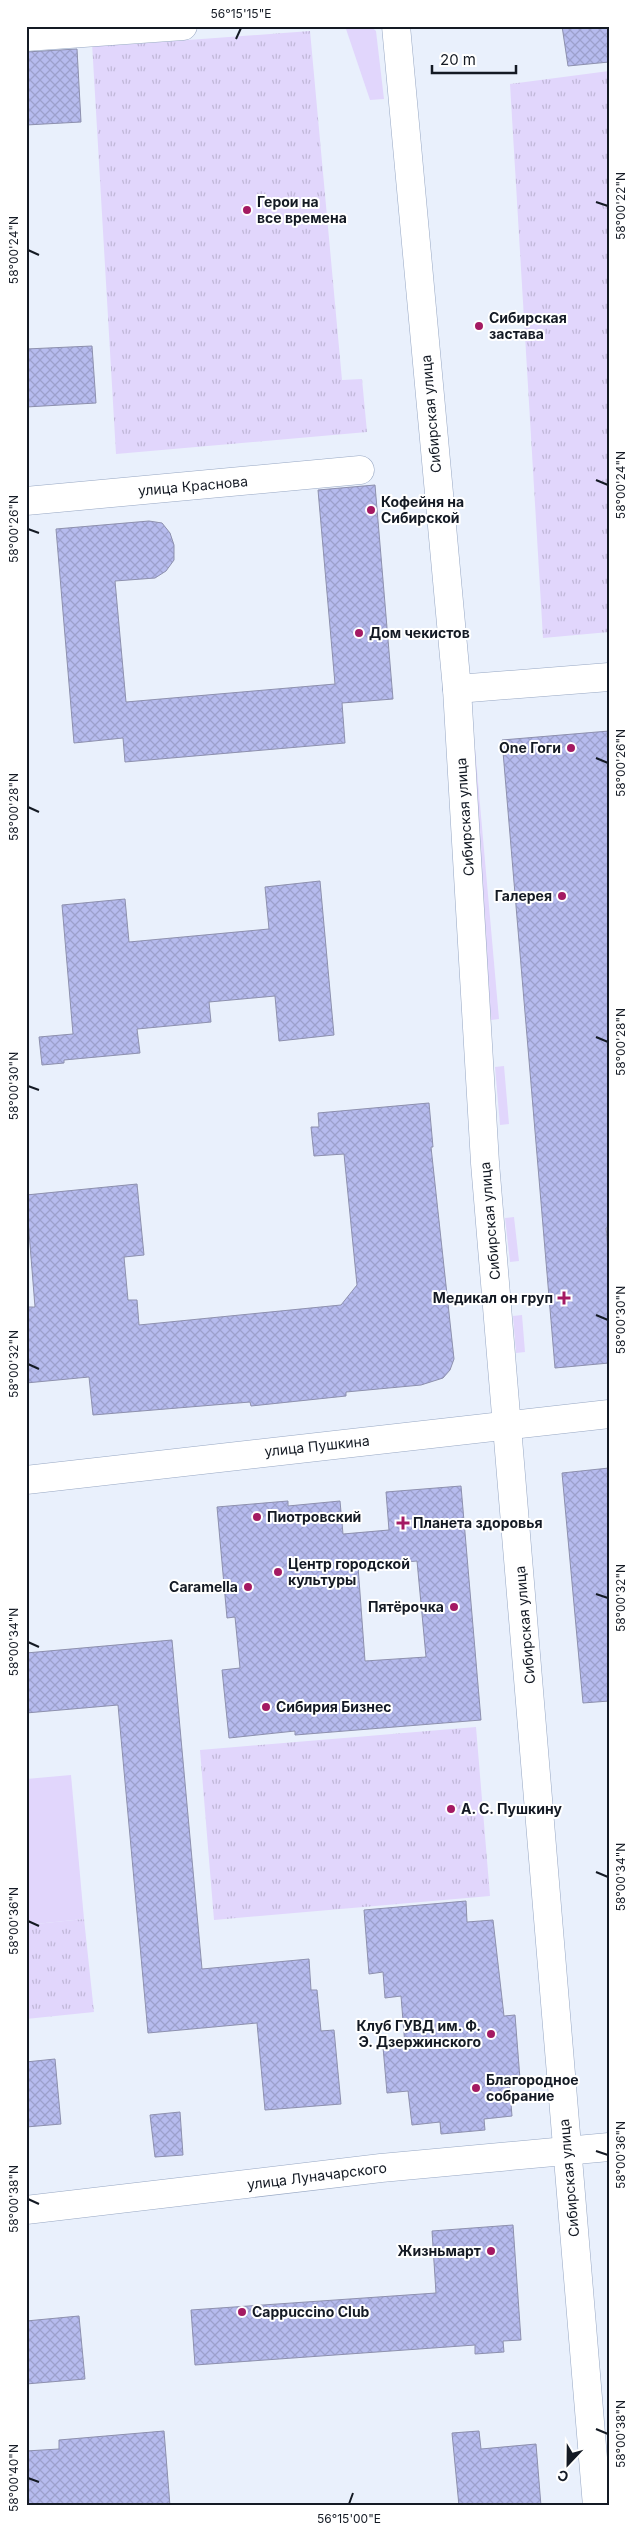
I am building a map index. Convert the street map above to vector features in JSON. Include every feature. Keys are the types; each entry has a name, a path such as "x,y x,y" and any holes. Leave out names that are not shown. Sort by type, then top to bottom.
{"main road":[{"path":"26,37 183,26"},
{"name":"Сибирская улица","path":"396,26 458,689 486,1163 596,2506"},
{"name":"улица Краснова","path":"26,501 360,470"},
{"path":"458,689 609,678"},
{"name":"улица Пушкина","path":"26,1480 609,1414"},
{"name":"улица Луначарского","path":"26,2210 381,2168 609,2147"}],"green space":[{"path":"345,26 370,26 376,31 384,99 370,100"},
{"path":"310,31 342,380 362,379 367,432 116,454 92,43 120,45"},
{"path":"609,71 609,632 543,638 510,84"},
{"path":"475,748 499,1019 491,1020 467,749"},
{"path":"504,1066 509,1124 500,1125 495,1067"},
{"path":"514,1217 519,1261 510,1262 505,1218"},
{"path":"522,1315 525,1352 516,1353 513,1316"},
{"path":"476,1727 490,1896 214,1920 200,1750"},
{"path":"71,1775 84,1919 26,1925 26,1779"},
{"path":"84,1919 94,2012 26,2019 26,1925"}],"building":[{"path":"562,26 609,26 609,62 568,66"},
{"path":"77,49 81,122 26,125 26,52"},
{"path":"92,346 96,403 26,407 26,349"},
{"name":"Дом чекистов","path":"375,485 393,699 342,703 345,743 125,762 123,738 74,743 56,529 149,521 162,523 170,533 174,545 174,560 166,571 155,578 115,581 126,702 335,684 318,490"},
{"path":"609,731 609,1227 606,1228 609,1259 609,1363 555,1368 502,740"},
{"path":"320,881 334,1035 279,1041 275,996 209,1002 211,1022 137,1029 140,1053 64,1060 64,1063 42,1065 39,1037 73,1034 62,905 125,899 129,942 269,929 265,887"},
{"path":"429,1103 433,1147 431,1147 454,1359 450,1370 443,1378 421,1385 346,1392 346,1396 251,1406 250,1402 93,1415 89,1377 26,1383 26,1307 35,1307 26,1195 137,1184 144,1255 124,1257 128,1300 137,1300 139,1325 341,1305 357,1285 344,1154 314,1156 311,1127 319,1127 318,1113"},
{"path":"609,1468 609,1701 583,1703 562,1473"},
{"path":"461,1486 481,1720 295,1735 295,1731 229,1738 222,1670 240,1668 235,1617 227,1618 217,1507 288,1501 288,1506 340,1501 343,1534 389,1530 386,1492","holes":["417,1561 426,1657 365,1661 358,1566"]},
{"path":"172,1640 202,1969 309,1959 311,1990 317,1990 321,2031 334,2030 341,2104 265,2110 257,2023 148,2033 118,1705 26,1713 26,1653"},
{"path":"466,1901 467,1922 493,1920 504,2016 515,2015 520,2079 509,2080 512,2116 484,2119 485,2130 441,2134 440,2122 412,2125 408,2091 387,2093 383,2047 405,2046 401,1996 385,1998 383,1972 369,1974 364,1910"},
{"path":"55,2059 61,2124 26,2127 26,2062"},
{"path":"180,2112 183,2155 155,2157 150,2115"},
{"path":"513,2225 521,2340 503,2341 504,2352 475,2354 475,2345 195,2365 191,2310 436,2293 432,2231"},
{"path":"79,2316 85,2379 26,2384 26,2321"},
{"path":"164,2431 170,2506 26,2506 26,2451 59,2449 59,2440"},
{"path":"479,2431 481,2449 536,2444 541,2506 459,2506 452,2433"}],"place":[{"name":"Герои на все времена","path":"247,210"},
{"name":"Сибирская застава","path":"479,326"},
{"name":"Кофейня на Сибирской","path":"371,510"},
{"name":"Дом чекистов","path":"359,633"},
{"name":"One Гоги","path":"571,748"},
{"name":"Галерея","path":"562,896"},
{"name":"Медикал он груп","path":"564,1298"},
{"name":"Пиотровский","path":"257,1517"},
{"name":"Планета здоровья","path":"403,1523"},
{"name":"Центр городской культуры","path":"278,1572"},
{"name":"Caramella","path":"248,1587"},
{"name":"Пятёрочка","path":"454,1607"},
{"name":"Сибирия Бизнес","path":"266,1707"},
{"name":"А. С. Пушкину","path":"451,1809"},
{"name":"Клуб ГУВД им. Ф. Э. Дзержинского","path":"491,2034"},
{"name":"Благородное собрание","path":"476,2088"},
{"name":"Жизньмарт","path":"491,2251"},
{"name":"Cappuccino Club","path":"242,2312"}]}
